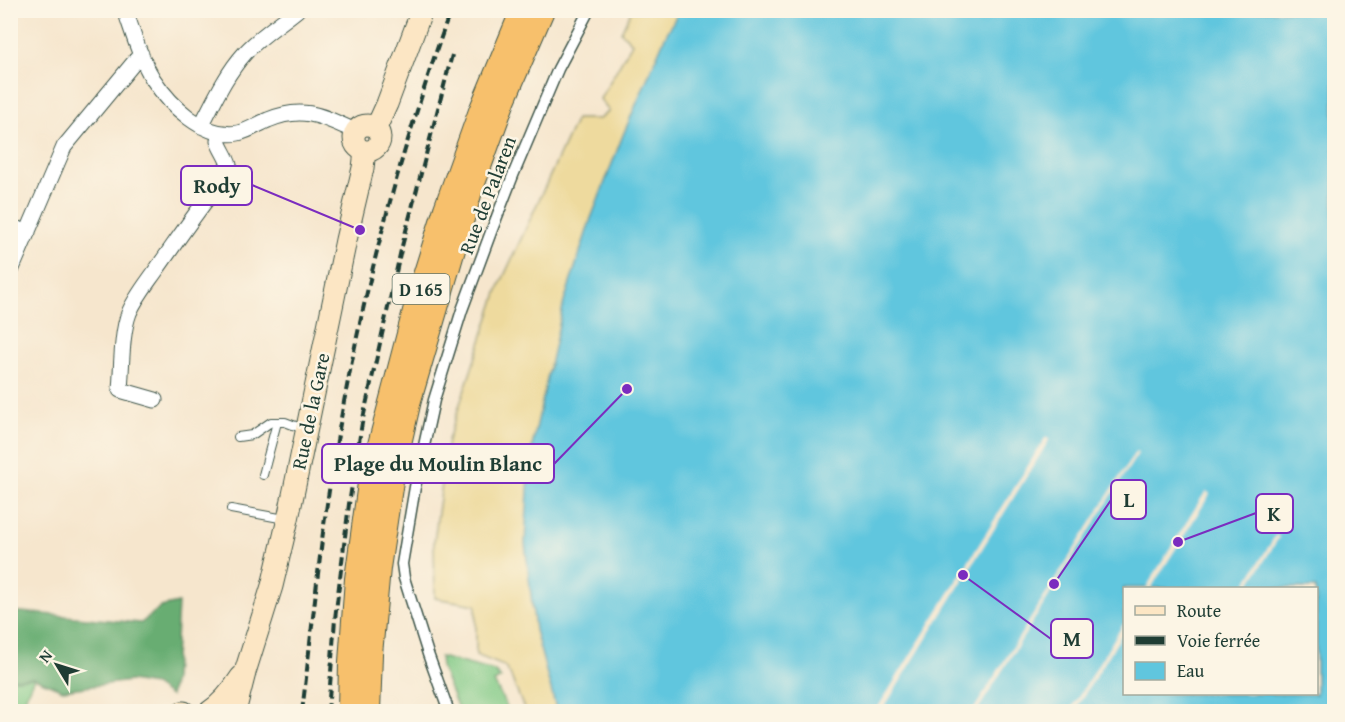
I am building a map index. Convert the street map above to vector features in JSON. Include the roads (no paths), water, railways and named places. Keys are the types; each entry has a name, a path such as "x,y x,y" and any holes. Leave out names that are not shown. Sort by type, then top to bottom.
{"highway":[{"name":"D 165","path":"368,711 370,654 367,573 370,483 420,292 446,209 481,111 523,10"},
{"name":"D 165","path":"350,711 351,662 367,573 409,400 470,191 504,98 542,10"}],"main road":[{"name":"Rue de la Gare","path":"235,711 272,586 288,519 365,151 371,150 380,139 380,133 365,130 387,104 422,10"},
{"name":"Rue de la Gare","path":"209,711 229,694 246,669"}],"street":[{"path":"125,10 141,54 154,79 184,114 201,126 222,133 237,133 283,114 305,112 365,130"},
{"path":"201,126 220,87 247,50 297,10"},
{"name":"Rue de Palaren","path":"450,711 428,654 404,578 402,564 415,487 434,400 486,243 558,69 589,10"},
{"path":"10,273 64,147 141,54"},
{"path":"154,400 120,390 125,330 129,314 140,294 200,208 228,178 230,172 228,163 218,141 222,133"},
{"path":"10,227 28,232"}],"lane":[{"path":"238,437 252,435 271,422 285,422 306,430"},
{"path":"263,475 277,422"},
{"path":"231,509 288,519"}],"water":[{"path":"679,11 1334,11 1334,711 557,712 535,630 525,543 530,456 564,302 590,221 623,135 665,37"}],"railway":[{"path":"302,712 322,540 348,378 385,219 428,75 451,10"},
{"path":"328,712 335,619 349,504 362,423 401,250 452,55"}],"place":[{"name":"Rody","path":"360,230"},
{"name":"Plage du Moulin Blanc","path":"627,389"},
{"name":"K","path":"1178,542"},
{"name":"M","path":"963,575"},
{"name":"L","path":"1054,584"}]}
